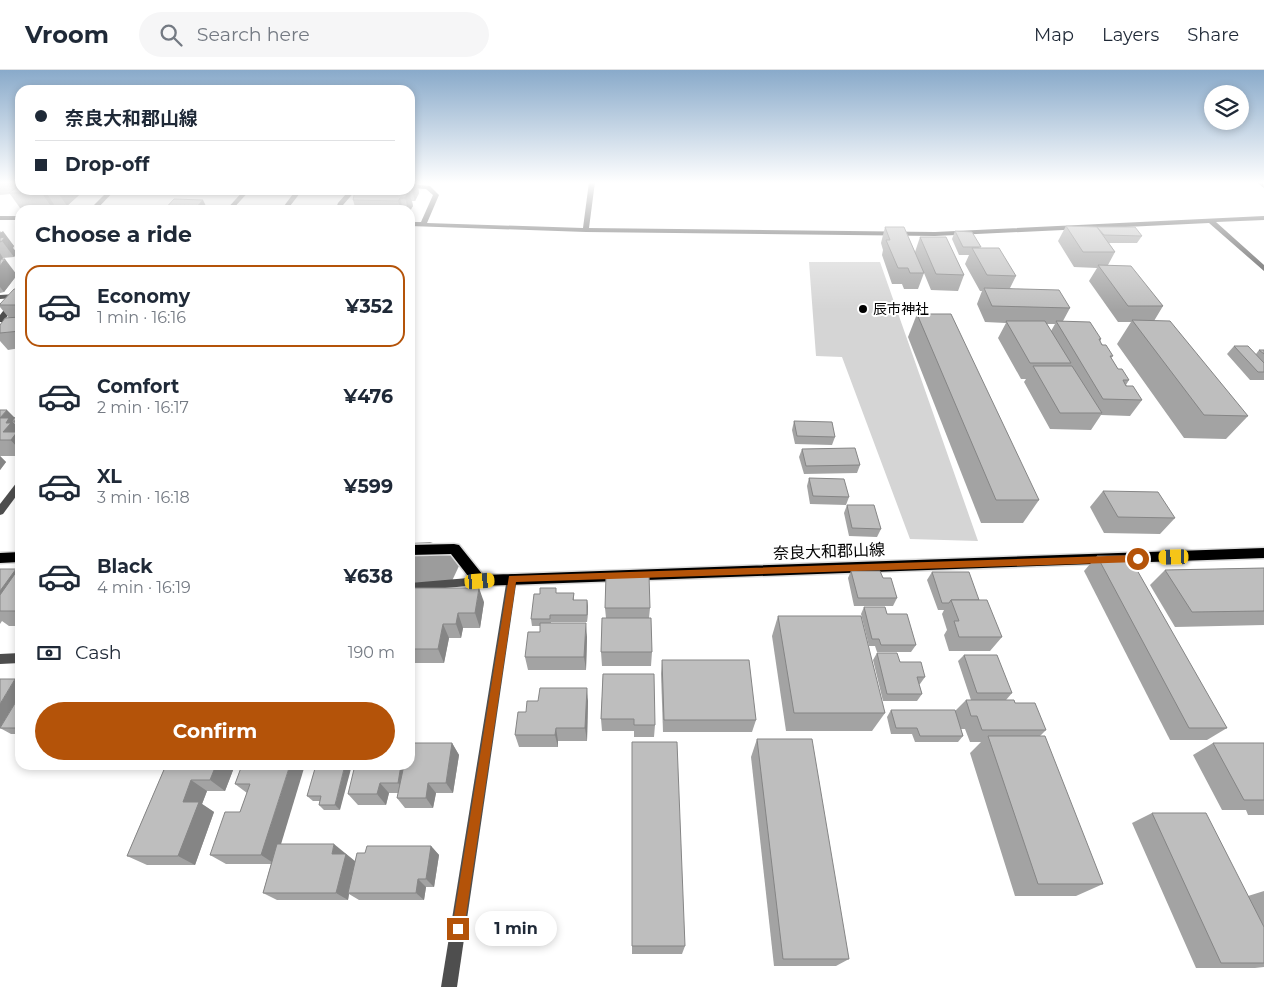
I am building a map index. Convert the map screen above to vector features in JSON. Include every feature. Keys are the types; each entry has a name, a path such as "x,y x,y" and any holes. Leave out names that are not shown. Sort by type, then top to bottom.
{"main road":[{"path":"415,550 454,549 480,581"},
{"name":"奈良大和郡山線","path":"480,581 512,578 1264,553"},
{"path":"0,558 15,557"}],"street":[{"path":"445,225 586,230 936,234 1131,225"},
{"path":"586,230 587,225"},
{"path":"1215,225 1264,269"},
{"path":"0,297 15,295"},
{"path":"0,320 15,300"},
{"path":"0,510 15,490"},
{"path":"449,987 512,578"},
{"path":"415,587 480,581"},
{"path":"0,659 15,658"}],"shaded area":[{"path":"809,262 880,262 978,541 910,539 842,357 816,356"}],"building":[{"path":"1066,226 1097,227 1115,252 1083,252"},
{"path":"885,227 904,227 924,273 910,273 908,268 898,268 886,240 890,240"},
{"path":"1097,227 1135,227 1142,236 1104,235"},
{"path":"955,231 972,232 981,247 963,247"},
{"path":"920,237 946,237 964,275 936,274"},
{"path":"972,248 999,248 1016,276 987,275"},
{"path":"5,259 0,266 0,261"},
{"path":"1098,265 1131,266 1163,306 1128,306"},
{"path":"984,288 1059,290 1070,308 992,306"},
{"path":"14,289 15,289 15,305 0,304"},
{"path":"917,314 951,314 1039,500 996,500"},
{"path":"15,317 15,332 0,333 0,325 5,318"},
{"path":"1132,320 1170,321 1248,416 1204,415"},
{"path":"1006,321 1045,321 1071,363 1030,363"},
{"path":"1056,321 1090,322 1101,339 1099,339 1102,345 1106,345 1113,356 1110,356 1118,369 1122,369 1129,380 1123,380 1126,386 1133,386 1142,400 1103,399"},
{"path":"1234,346 1248,346 1264,363 1264,372 1258,372"},
{"path":"1033,366 1072,366 1102,413 1060,413"},
{"path":"0,410 7,410 0,418"},
{"path":"0,418 9,418 6,423 11,423 3,432 15,432 15,435 11,440 0,440"},
{"path":"794,421 832,422 835,437 797,436"},
{"path":"855,448 860,465 806,466 802,449"},
{"path":"809,478 844,479 849,497 813,496"},
{"path":"1103,491 1158,492 1175,518 1118,517"},
{"path":"847,505 874,505 881,529 852,528"},
{"path":"1097,556 1129,556 1227,728 1189,728"},
{"path":"1264,568 1264,611 1192,612 1165,570"},
{"path":"0,569 15,569 15,570 0,591"},
{"path":"851,571 880,571 883,578 891,578 897,598 858,598"},
{"path":"932,572 969,572 979,600 951,600 949,603 942,603"},
{"path":"15,574 15,611 0,611 0,595"},
{"path":"606,575 649,575 650,608 605,608"},
{"path":"415,588 479,588 475,613 458,613 456,624 443,624 438,649 415,649"},
{"path":"540,588 556,588 556,593 574,593 573,600 587,600 587,615 550,615 550,619 531,619 534,594 540,594"},
{"path":"951,600 987,600 1002,637 959,637 954,621 959,621"},
{"path":"864,607 885,607 887,614 907,614 916,645 881,645 879,639 872,639"},
{"path":"778,616 861,616 885,713 794,713"},
{"path":"602,618 651,618 652,652 601,652"},
{"path":"540,623 586,623 584,657 525,657 528,632 540,632"},
{"path":"877,653 897,653 900,662 921,662 925,677 917,677 922,694 887,694"},
{"path":"964,655 997,655 1012,693 977,693"},
{"path":"662,660 749,660 756,720 664,720"},
{"path":"603,674 654,674 655,725 634,725 634,719 601,719"},
{"path":"0,679 15,679 0,704"},
{"path":"540,688 587,688 585,728 556,728 555,735 515,735 518,712 526,712 527,701 538,701"},
{"path":"966,700 1014,700 1015,703 1035,703 1046,730 982,730 977,716 971,716"},
{"path":"15,703 15,728 0,728"},
{"path":"891,710 955,710 963,736 920,736 917,728 896,728"},
{"path":"988,736 1045,736 1103,884 1038,884"},
{"path":"757,739 812,739 849,959 783,959"},
{"path":"632,742 677,742 685,946 632,946"},
{"path":"415,743 452,743 446,783 428,783 426,798 397,798 403,770 415,770"},
{"path":"1213,743 1264,743 1264,800 1244,800"},
{"path":"164,770 214,770 210,780 191,780 183,802 199,802 178,856 127,856"},
{"path":"240,770 288,770 261,855 210,855 225,812 240,812 250,784 235,784"},
{"path":"315,770 344,770 335,805 319,805 321,796 307,796"},
{"path":"354,770 400,770 398,783 380,783 377,794 348,794"},
{"path":"1152,813 1206,813 1264,927 1264,963 1221,963"},
{"path":"277,844 334,844 332,854 346,854 336,893 263,893"},
{"path":"367,846 431,846 426,879 418,879 416,893 348,893 357,853 365,853"}],"waterway":[{"path":"415,567 430,566"}],"place":[{"name":"辰市神社","path":"863,309"}],"route":[{"path":"458,929 512,578 1138,559"}]}
